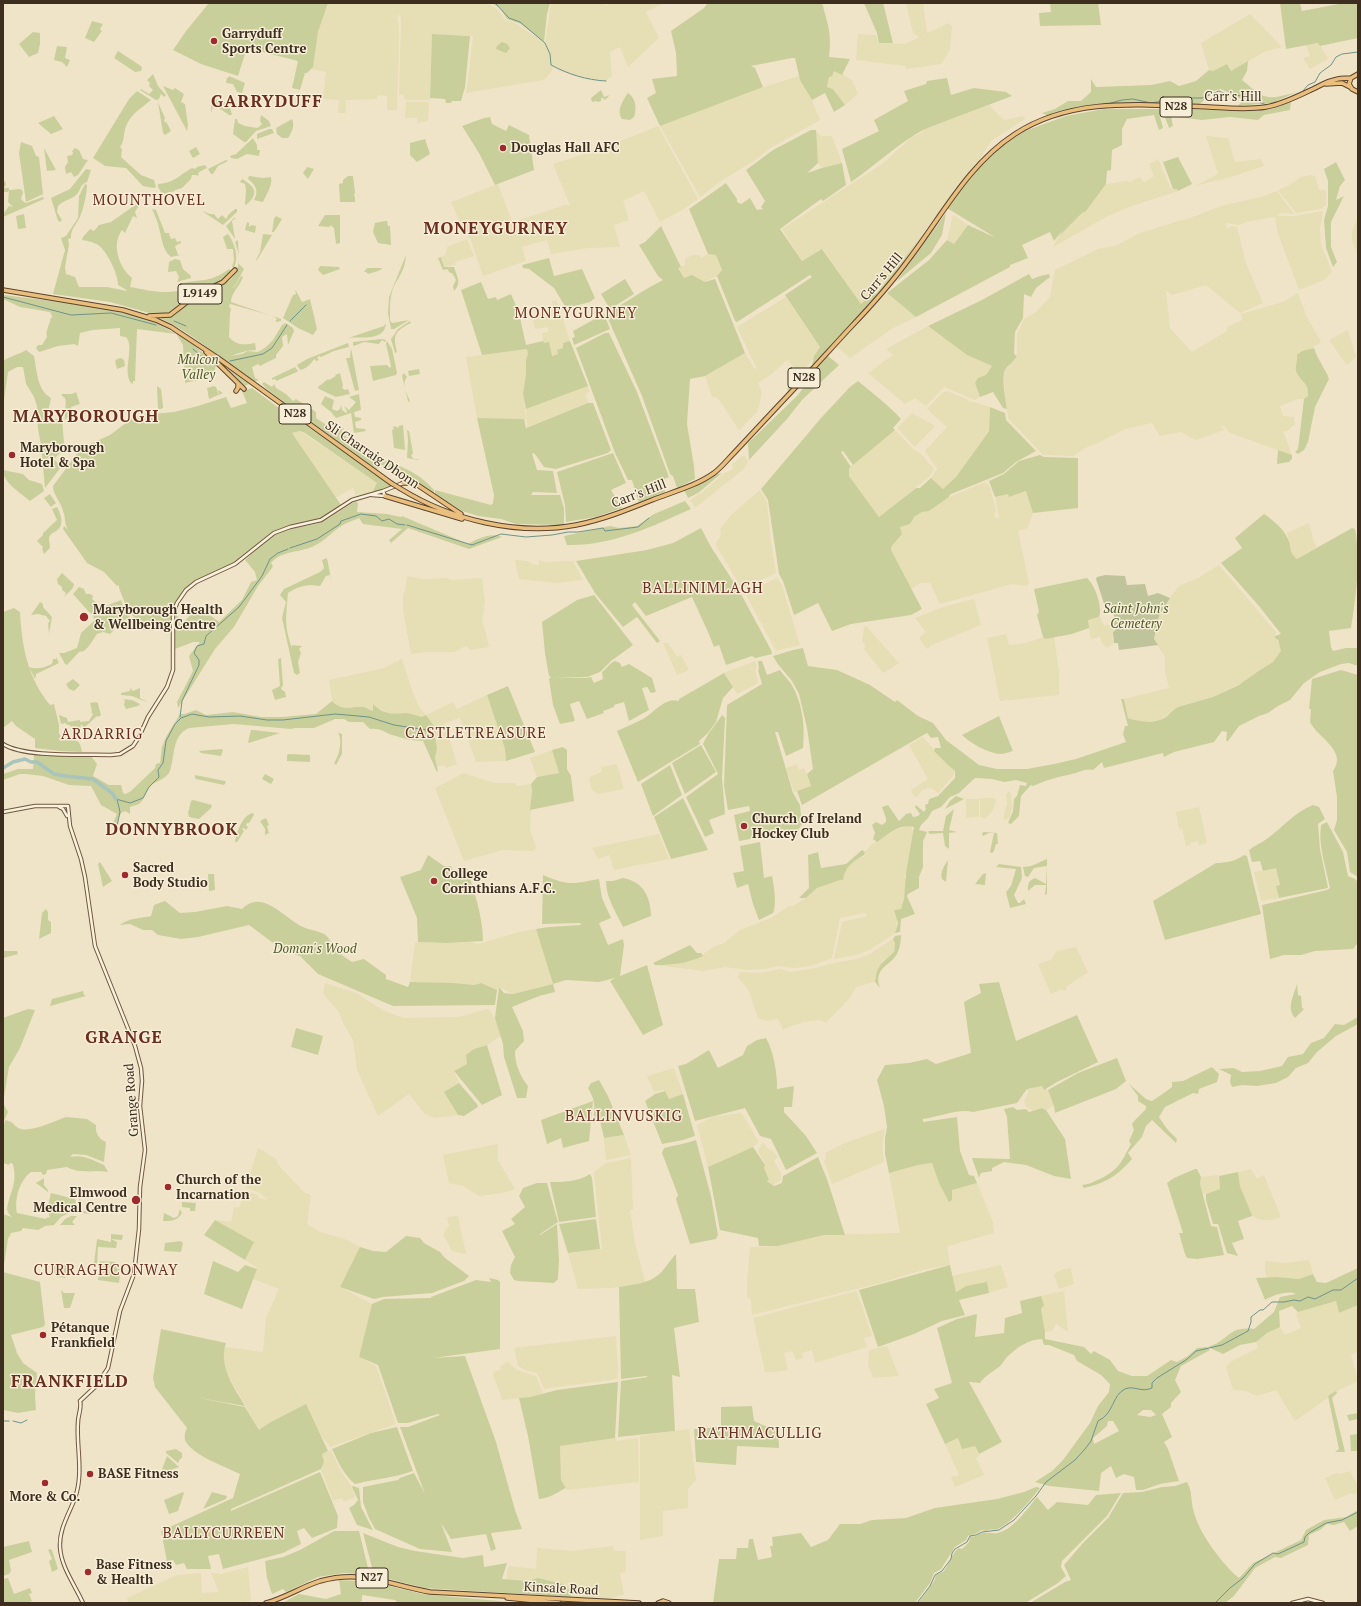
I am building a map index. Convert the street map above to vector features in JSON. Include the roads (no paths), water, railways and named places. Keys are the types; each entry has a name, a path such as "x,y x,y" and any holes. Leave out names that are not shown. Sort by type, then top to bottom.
{"highway":[{"path":"1350,87 1351,78 1357,73"},
{"name":"N28","path":"1321,85 1332,80 1351,78"},
{"name":"N28","path":"1321,85 1342,83 1358,92"},
{"name":"Carr's Hill","path":"505,525 563,527 593,521 619,513 681,489 715,472 880,295 907,263 976,167 1002,143 1034,123 1070,111 1094,106 1268,107 1290,100 1321,85"},
{"name":"L9149","path":"146,316 170,315 196,295 223,282 235,270"},
{"name":"Sli Charraig Dhonn","path":"3,291 106,306 146,316 171,327 401,490 448,512 505,525"},
{"name":"N28","path":"198,345 244,389"},
{"path":"236,391 238,388 238,383"},
{"name":"N28","path":"403,483 416,484 461,514 505,525"},
{"name":"N28","path":"384,494 471,521 505,525"},
{"name":"Kinsale Road","path":"266,1603 318,1582 348,1576 371,1578 430,1592 640,1603"},
{"name":"Kinsale Road","path":"482,1595 559,1603"},
{"path":"658,1603 663,1600 669,1603"}],"main road":[{"path":"3,744 9,748 19,751 41,753 111,755 120,754 127,751 136,742 148,717 171,680 174,662 173,614 176,603 184,592 196,582 222,572 235,564 274,533 290,527 320,520 352,501 371,495 384,494 403,483"},
{"path":"3,812 35,806 55,806"},
{"name":"Grange Road","path":"55,806 68,806 68,818"},
{"name":"Grange Road","path":"55,806 63,809 68,818 82,862 95,946 138,1057 142,1076 140,1106 145,1150 140,1187 139,1229 135,1270 120,1311 108,1368 96,1386 80,1401 81,1406 78,1421 79,1470 77,1490 62,1531 60,1547 62,1561 83,1603"},
{"path":"1292,1603 1308,1599 1323,1603"}],"waterway":[{"path":"495,3 509,18 520,22 545,43 550,54 551,65 577,76 606,81"},
{"path":"1303,91 1308,85 1315,82 1320,73 1331,65 1336,57 1342,54 1358,52"},
{"path":"1107,104 1133,99 1151,103 1169,100 1187,100 1191,98 1202,98 1219,91 1230,95 1246,96 1267,105"},
{"path":"1293,100 1299,97"},
{"path":"3,297 71,315 111,313 156,325"},
{"path":"290,321 306,305"},
{"path":"174,321 186,326"},
{"path":"230,361 263,354 272,348 287,325"},
{"path":"193,349 208,362"},
{"path":"290,548 317,539 340,524 341,521 361,514 376,516 382,521 389,519 397,524 405,525"},
{"path":"407,525 472,545 501,534 526,537 603,528 605,531 638,527 649,518"},
{"path":"180,717 182,701 199,665 199,660 194,653 197,646 204,644 206,636 239,607 262,576 270,559 278,553 288,549"},
{"path":"116,799 130,803 143,798 149,787 159,777 158,770 163,763 166,741 175,724 181,718 192,714 209,717 240,716 267,720 283,720 335,714 369,717 394,725 427,730"},
{"path":"3,768 13,762 25,759 31,762 37,762 54,774 93,779 112,793 116,799"},
{"path":"117,799 120,812 117,826"},
{"path":"917,1603 930,1586 935,1575 942,1571 951,1559 952,1553 955,1549 967,1542 970,1536 982,1532 999,1530 1014,1520 1036,1496 1046,1482 1075,1460 1091,1441 1098,1421 1107,1414 1118,1396 1125,1389 1131,1388 1144,1390 1152,1388 1152,1383 1157,1378 1186,1360 1196,1351 1222,1345 1248,1331 1251,1317 1260,1310 1263,1310 1272,1302 1294,1300 1300,1301 1308,1297 1315,1299 1333,1290 1341,1290 1358,1278"},
{"path":"13,1421 21,1423 27,1420"},
{"path":"3,1421 9,1421"},
{"path":"1215,1603 1243,1578 1255,1564 1273,1553 1278,1554 1304,1542 1305,1537 1309,1533 1326,1523 1342,1520 1358,1512"}],"place":[{"name":"Garryduff Sports Centre","path":"214,41"},
{"name":"Douglas Hall AFC","path":"503,148"},
{"name":"Maryborough Hotel & Spa","path":"12,455"},
{"name":"Maryborough Health & Wellbeing Centre","path":"84,617"},
{"name":"Church of Ireland Hockey Club","path":"744,826"},
{"name":"Sacred Body Studio","path":"125,875"},
{"name":"College Corinthians A.F.C.","path":"434,881"},
{"name":"Church of the Incarnation","path":"168,1187"},
{"name":"Elmwood Medical Centre","path":"136,1200"},
{"name":"Pétanque Frankfield","path":"43,1335"},
{"name":"BASE Fitness","path":"90,1474"},
{"name":"More & Co.","path":"45,1483"},
{"name":"Base Fitness & Health","path":"88,1572"}],"district":[{"name":"GARRYDUFF","path":"267,102"},
{"name":"MOUNTHOVEL","path":"149,201"},
{"name":"MONEYGURNEY","path":"496,229"},
{"name":"MONEYGURNEY","path":"576,314"},
{"name":"MARYBOROUGH","path":"86,417"},
{"name":"BALLINIMLAGH","path":"703,589"},
{"name":"CASTLETREASURE","path":"476,734"},
{"name":"ARDARRIG","path":"102,735"},
{"name":"DONNYBROOK","path":"172,830"},
{"name":"GRANGE","path":"124,1038"},
{"name":"BALLINVUSKIG","path":"624,1117"},
{"name":"CURRAGHCONWAY","path":"106,1271"},
{"name":"FRANKFIELD","path":"70,1382"},
{"name":"RATHMACULLIG","path":"760,1434"},
{"name":"BALLYCURREEN","path":"224,1534"}],"park label":[{"name":"Mulcon Valley","path":"198,368"},
{"name":"Saint John's Cemetery","path":"1136,616"},
{"name":"Doman's Wood","path":"315,949"}]}
